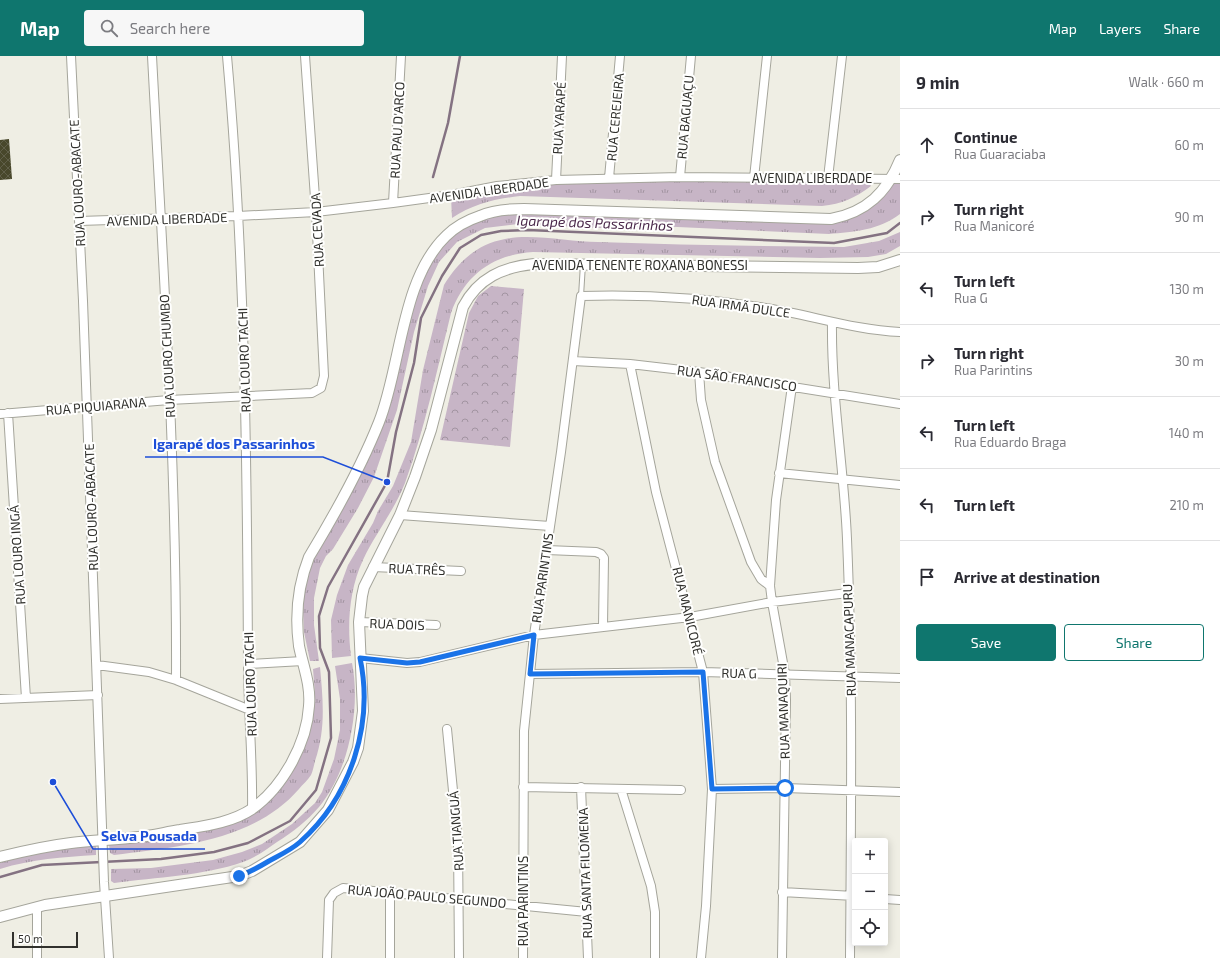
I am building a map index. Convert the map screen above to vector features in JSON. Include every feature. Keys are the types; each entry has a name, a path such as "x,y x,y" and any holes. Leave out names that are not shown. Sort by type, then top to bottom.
{"street":[{"name":"RUA LOURO-ABACATE","path":"71,56 97,665 104,882 109,958"},
{"name":"RUA LOURO CHUMBO","path":"152,56 169,400 176,590 176,680"},
{"name":"RUA LOURO TACHI","path":"227,56 238,216 246,396 248,664 253,765 252,809"},
{"name":"RUA PAU D'ARCO","path":"392,203 401,56"},
{"name":"RUA YARAPÉ","path":"556,180 562,56"},
{"name":"RUA CEREJEIRA","path":"609,178 620,56"},
{"name":"RUA BAGUAÇU","path":"680,177 691,56"},
{"path":"754,178 767,56"},
{"path":"828,178 842,56"},
{"name":"RUA CEVADA","path":"306,58 316,212 324,376 321,388 312,393"},
{"path":"0,857 44,846 139,837 212,824 226,820 252,809 273,788 290,766 303,738 308,718 310,698 297,624 298,603 305,568 309,557 348,489 379,422 410,303 427,263 446,236 480,215 524,208 831,219 846,215 865,206 879,195 896,178 900,160"},
{"name":"AVENIDA LIBERDADE","path":"79,221 316,212 451,195 496,186 556,180 680,177 896,178"},
{"name":"AVENIDA TENENTE ROXANA BONESSI","path":"0,917 37,907 239,876 300,842 328,810 347,776 358,748 363,711 364,687 360,658 359,622 362,596 373,568 400,515 431,430 463,307 468,297 489,277 509,268 534,264 858,268 878,267 900,260"},
{"name":"RUA IRMÃ DULCE","path":"581,296 665,296 711,300 766,308 860,328 900,332"},
{"name":"RUA PARINTINS","path":"523,958 524,731 534,635 547,550 581,296"},
{"name":"RUA MANACAPURU","path":"832,322 833,392 843,479 848,592 851,676 853,874"},
{"name":"RUA SÃO FRANCISCO","path":"573,361 630,364 699,372 833,392 900,404"},
{"name":"RUA MANICORÉ","path":"630,364 656,492 690,617 703,672 712,789 706,906 701,958"},
{"path":"699,372 701,400 715,462 751,562 756,572 770,586"},
{"name":"RUA MANAQUIRI","path":"782,958 785,788 785,674 770,586 780,473 792,386"},
{"name":"RUA PIQUIARANA","path":"4,413 169,400 312,393"},
{"name":"RUA LOURO INGÁ","path":"4,413 26,698"},
{"path":"780,473 900,484"},
{"path":"400,515 550,526"},
{"path":"547,550 596,552 601,554 604,558 603,626"},
{"name":"RUA TRÊS","path":"373,568 461,571"},
{"path":"360,658 407,663 420,662 534,635 690,617 772,602 848,592"},
{"name":"RUA DOIS","path":"359,622 436,625"},
{"path":"248,664 303,661"},
{"path":"97,665 142,671 176,680 250,710"},
{"name":"RUA G","path":"530,674 703,672 900,678"},
{"path":"0,699 98,695"},
{"name":"RUA TIANGUÁ","path":"447,729 458,842 460,899 459,958"},
{"name":"RUA SANTA FILOMENA","path":"523,787 681,790"},
{"name":"RUA SANTA FILOMENA","path":"581,787 588,958"},
{"path":"621,789 651,886 655,912 655,958"},
{"path":"712,789 852,789 900,792"},
{"name":"RUA JOÃO PAULO SEGUNDO","path":"327,958 327,908 330,896 343,888 587,912"},
{"path":"390,892 390,958"},
{"path":"782,892 852,896"},
{"path":"888,899 900,900"},
{"path":"37,907 37,958"},
{"name":"RUA MANACAPURU","path":"850,958 852,910"}],"lane":[{"path":"581,296 583,264"}],"green space":[{"path":"867,180 871,186 859,194 842,202 822,206 520,196 484,203 468,209 452,218 451,197 554,181"},
{"path":"893,181 900,182 900,214 884,224 857,231 829,234 656,226 600,228 518,224 485,228 457,242 439,262 428,286 414,332 397,410 374,477 358,508 333,549 326,556 320,568 314,598 314,625 319,661 310,661 304,632 303,611 304,590 313,556 362,469 401,355 417,292 438,249 459,231 491,216 517,212 842,219"},
{"path":"900,232 900,246 886,254 868,257 820,258 533,252 505,257 482,269 464,288 451,313 425,420 405,483 358,571 352,595 349,619 351,656 332,658 331,620 337,595 348,565 393,486 411,442 423,370 444,285 449,277 469,255 495,241 516,237 539,237 587,242 844,247 879,241"},
{"path":"491,286 524,289 510,447 440,440 469,313 478,296"},
{"path":"352,663 355,699 350,738 345,757 338,776 329,792 319,807 305,822 265,851 243,862 228,867 180,876 114,883 111,881 111,869 151,868 213,860 242,852 262,844 292,824 315,803 322,792 334,759 340,730 340,699 335,666"},
{"path":"320,667 323,714 321,737 313,770 307,781 281,806 260,820 237,831 213,838 163,849 114,855 110,853 109,844 209,827 272,793 308,731 315,695 313,669"},
{"path":"96,841 96,855 36,861 0,869 0,860"}],"building":[{"path":"9,139 12,179 0,180 0,140"}],"waterway":[{"path":"433,177 448,123 460,56"},
{"name":"Igarapé dos Passarinhos","path":"0,877 42,865 161,859 214,852 248,843 290,821 316,790 331,738 329,672 320,648 319,616 328,587 387,482 396,432 414,363 421,318 442,276 460,248 481,235 501,231 528,230 834,243 887,233 900,223"}],"place":[{"name":"Igarapé dos Passarinhos","path":"387,482"},
{"name":"Selva Pousada","path":"53,782"}],"route":[{"path":"239,876 246,874 289,850 300,842 328,810 338,793 347,776 358,748 363,711 364,687 360,658 407,663 420,662 455,655 509,639 534,635 530,674 703,672 712,789 785,788"}]}
